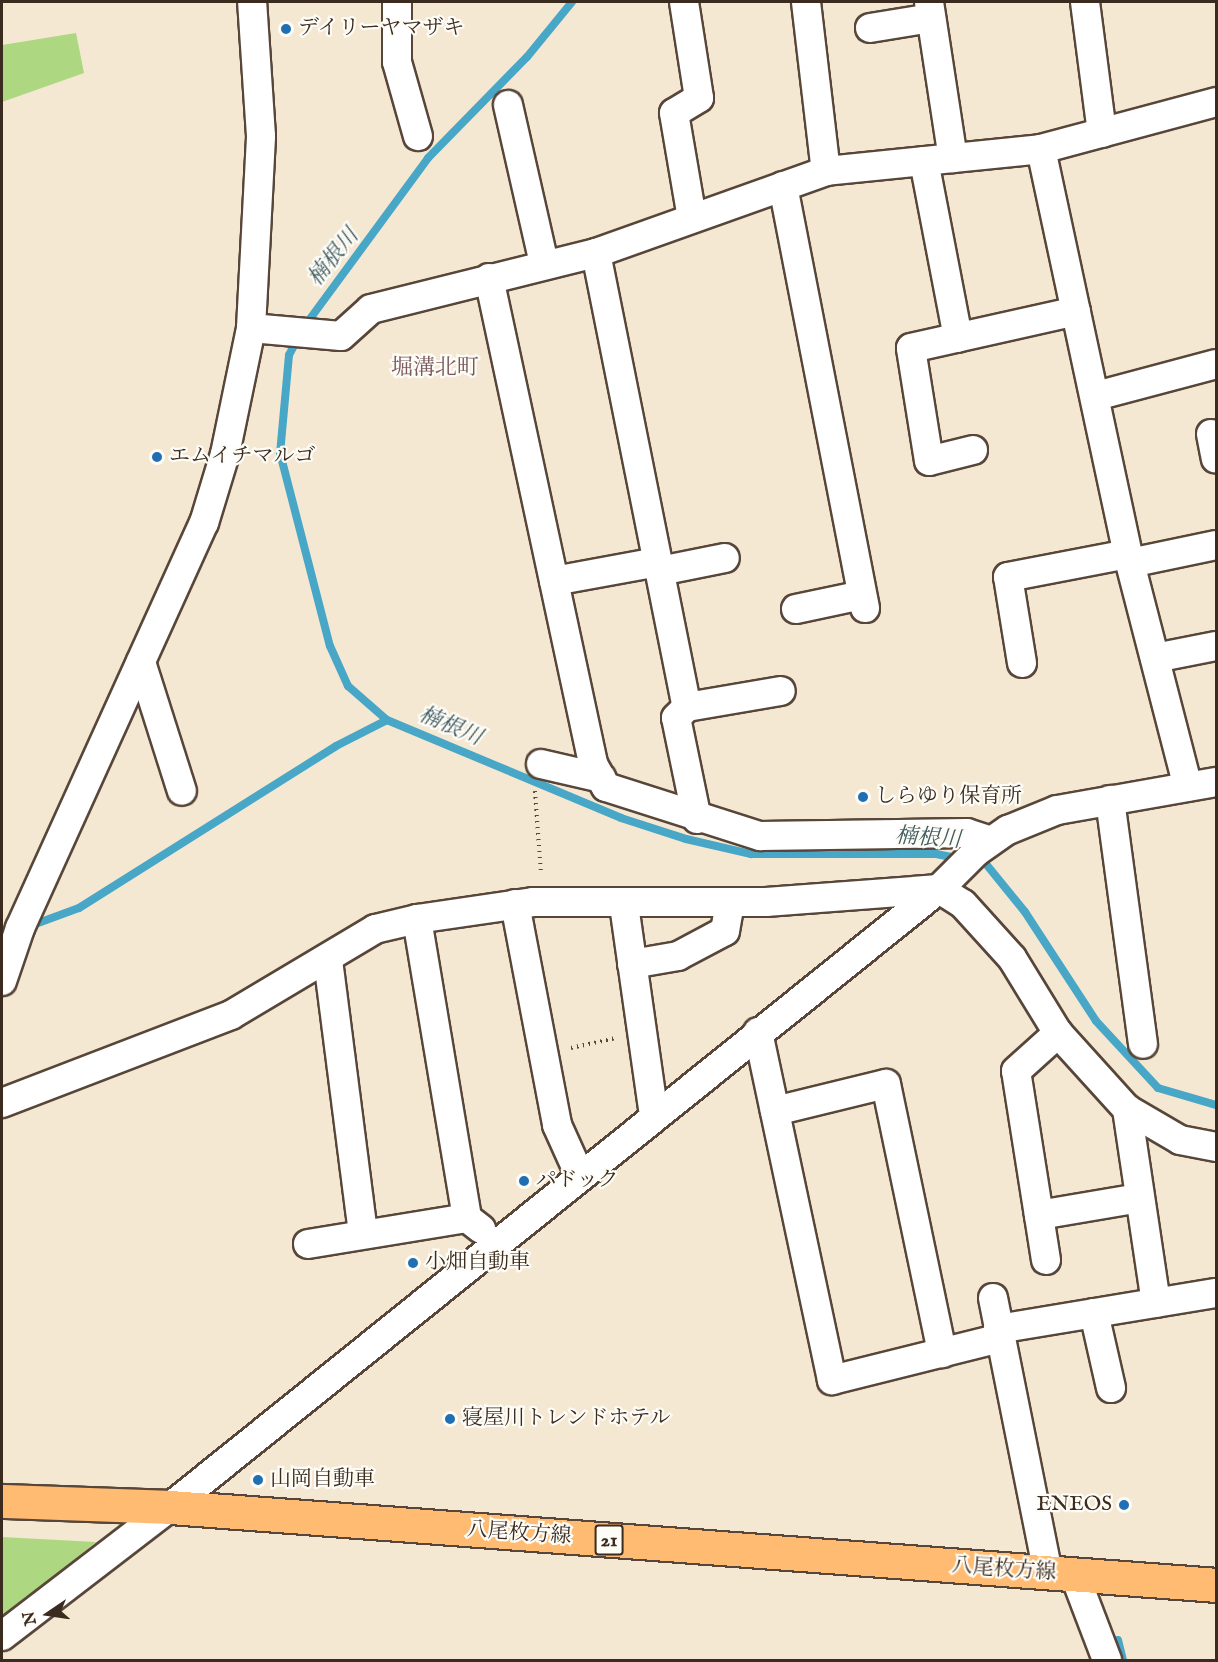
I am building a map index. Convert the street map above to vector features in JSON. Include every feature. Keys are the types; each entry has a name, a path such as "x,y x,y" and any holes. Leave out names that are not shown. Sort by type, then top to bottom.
{"main road":[{"name":"八尾枚方線","path":"2,1501 170,1507 1216,1585"}],"street":[{"path":"2,981 16,939 204,523 252,328 261,136 252,2"},
{"path":"397,2 397,62 418,136"},
{"path":"684,2 699,98 674,113 692,218"},
{"path":"806,2 826,171"},
{"path":"1085,2 1102,133"},
{"path":"870,28 930,10 953,158"},
{"path":"252,328 341,336 371,309 596,252 826,171 1041,149 1216,102"},
{"path":"508,105 544,264"},
{"path":"1041,149 1096,396 1129,558 1188,787"},
{"path":"924,161 958,338"},
{"path":"783,186 864,601 796,609"},
{"path":"596,252 687,707"},
{"path":"489,278 593,764 606,786 698,819 760,836 967,832 963,904 1012,958 1058,1033 1127,1109 1180,1140 1216,1147"},
{"path":"972,450 929,461 911,348 1076,311"},
{"path":"1096,396 1216,364"},
{"path":"1022,663 1008,577 1216,545"},
{"path":"554,580 725,558"},
{"path":"1155,658 1216,646"},
{"path":"141,662 182,791"},
{"path":"698,819 676,718 687,707 781,691"},
{"path":"538,776 601,778"},
{"path":"2,1636 170,1507 966,863 1057,810 1216,782"},
{"path":"1110,800 1143,1044"},
{"path":"2,1103 43,1083 231,1015 328,960 375,929 417,919 515,904 544,902 624,905 729,903 966,863"},
{"path":"633,964 678,956 725,931 729,903"},
{"path":"515,904 557,1125 580,1176"},
{"path":"624,905 654,1115"},
{"path":"417,919 467,1218 497,1243"},
{"path":"328,960 363,1234"},
{"path":"758,1032 832,1380 942,1353 999,1333 1094,1313 1216,1293"},
{"path":"1046,1260 1016,1071 1058,1033"},
{"path":"775,1111 886,1084 942,1353"},
{"path":"1127,1109 1156,1302"},
{"path":"1039,1215 1140,1198"},
{"path":"308,1244 467,1218"},
{"path":"993,1298 999,1333 1062,1575 1107,1660"},
{"path":"1094,1313 1111,1388"}],"path":[{"path":"538,776 544,902"},
{"path":"544,1053 642,1033"}],"green space":[{"path":"76,33 84,73 2,102 2,45"},
{"path":"2,1537 96,1542 2,1620"}],"waterway":[{"name":"楠根川","path":"304,327 428,158 527,57 572,2"},
{"name":"楠根川","path":"298,338 289,355 280,453 330,646 348,686 387,720 621,818 686,839 751,854 936,854 962,859"},
{"path":"30,926 79,908 336,746 387,720"},
{"name":"楠根川","path":"975,861 986,864 1025,912 1096,1021 1158,1088 1216,1105"},
{"path":"1118,1640 1123,1660"}],"place":[{"name":"デイリーヤマザキ","path":"286,29"},
{"name":"エムイチマルゴ","path":"157,457"},
{"name":"しらゆり保育所","path":"863,797"},
{"name":"パドック","path":"524,1181"},
{"name":"小畑自動車","path":"413,1263"},
{"name":"寝屋川トレンドホテル","path":"450,1419"},
{"name":"山岡自動車","path":"258,1480"},
{"name":"ENEOS","path":"1124,1505"}],"district":[{"name":"堀溝北町","path":"435,369"}]}
